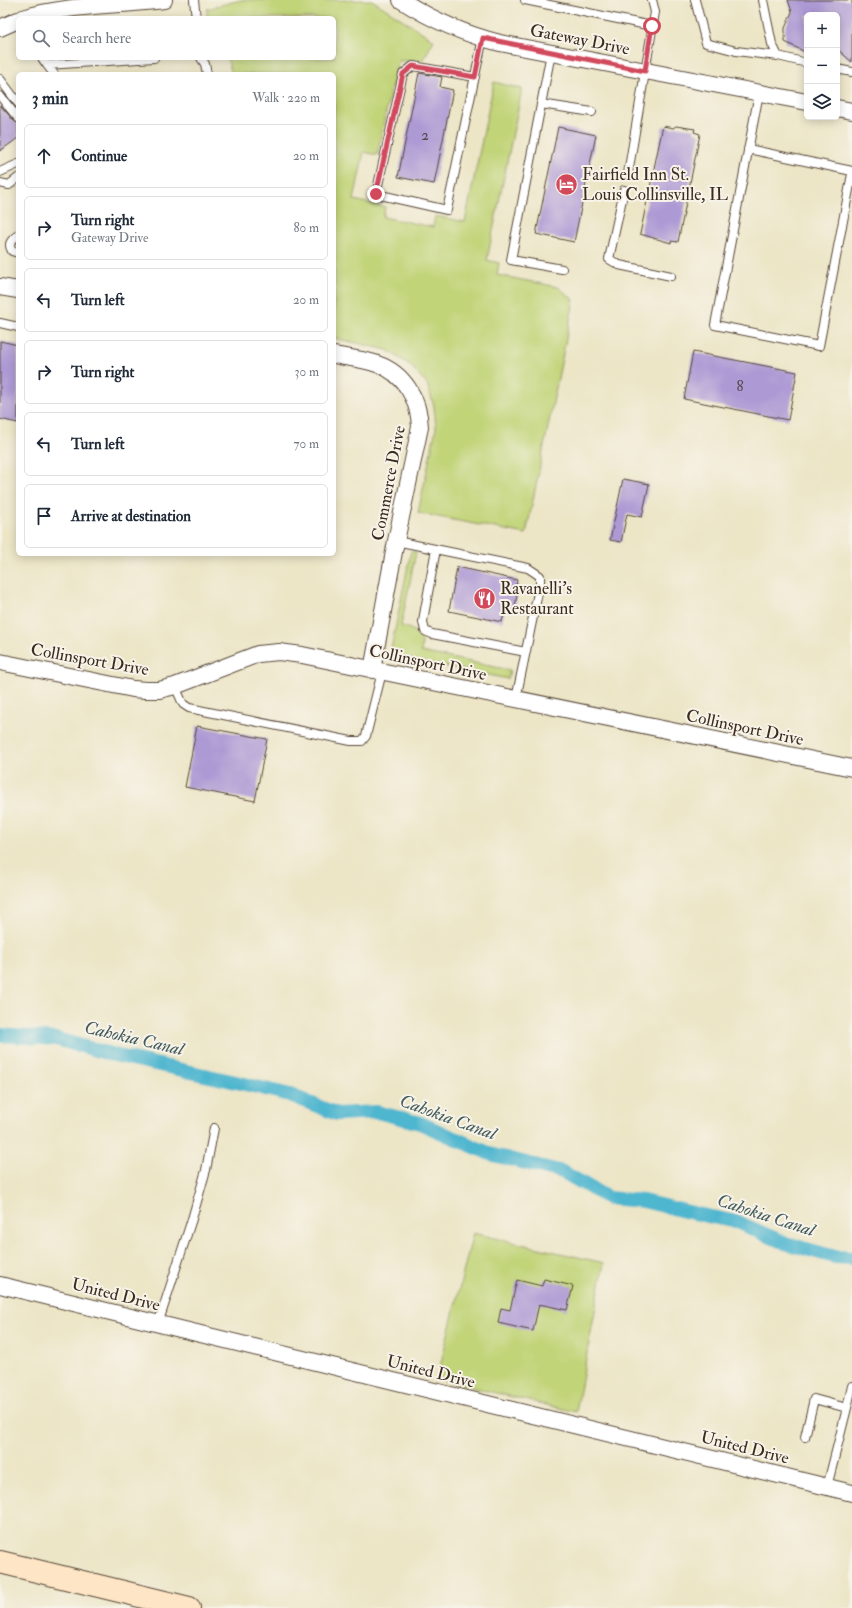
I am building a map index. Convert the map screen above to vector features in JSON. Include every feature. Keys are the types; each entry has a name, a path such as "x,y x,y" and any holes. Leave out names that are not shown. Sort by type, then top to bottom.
{"main road":[{"path":"0,1562 189,1608"}],"street":[{"path":"36,16 52,11 79,7 164,0"},
{"name":"Gateway Drive","path":"401,0 449,26 483,38 804,101"},
{"path":"0,28 16,22"},
{"path":"840,108 852,110"},
{"path":"0,286 16,290"},
{"name":"Commerce Drive","path":"336,355 377,364 392,371 402,378 415,400 418,410 420,427 396,541 377,671"},
{"name":"Collinsport Drive","path":"0,662 133,689 159,690 175,686 241,659 258,654 280,652 302,655 852,768"},
{"name":"United Drive","path":"0,1285 852,1493"}],"lane":[{"path":"194,0 196,16"},
{"path":"525,0 652,26"},
{"path":"628,174 655,12 652,0"},
{"path":"695,0 706,43 736,51 778,56 804,63"},
{"path":"763,0 772,44 778,56"},
{"path":"475,77 413,66 403,74 376,194 447,210 475,77 483,38"},
{"path":"551,52 511,260 562,270"},
{"path":"43,60 52,72"},
{"path":"47,65 123,60"},
{"path":"203,60 206,64 207,72"},
{"path":"840,70 852,72"},
{"path":"0,78 16,100"},
{"path":"759,93 715,324 819,346 852,174"},
{"path":"0,96 16,116"},
{"path":"541,104 592,112"},
{"path":"748,149 852,171"},
{"path":"0,172 16,165"},
{"path":"0,183 9,185 16,180"},
{"path":"624,190 609,259 619,265 671,276"},
{"path":"16,236 11,240 10,246 12,251 16,252"},
{"path":"0,323 16,327"},
{"path":"396,541 528,568 540,576 540,583 516,699"},
{"path":"436,549 423,622 426,631 432,634 526,652"},
{"path":"175,686 183,704 189,708 351,741 362,740 366,736 377,671"},
{"path":"158,1324 192,1219 206,1170 214,1128"},
{"path":"827,1487 852,1386"},
{"path":"804,1437 814,1399 847,1408"}],"green space":[{"path":"240,0 372,0 434,40 423,60 399,61 391,88 377,155 364,152 354,200 385,207 383,217 433,227 435,216 465,222 494,82 522,89 487,260 499,263 497,275 558,287 574,300 526,534 418,513 436,428 434,406 427,384 410,365 387,350 336,338 336,72 231,72 228,60 336,60 336,16 207,16 207,9"},
{"path":"411,551 416,552 401,626 411,629 416,633 422,642 421,652 510,670 508,679 398,657 394,654 391,649"},
{"path":"473,1233 604,1263 576,1412 437,1379"}],"building":[{"path":"788,0 852,0 852,62 840,52 840,12 804,12 804,52 785,42 785,28 792,12"},
{"path":"419,73 442,77 440,87 453,90 434,184 398,177"},
{"path":"0,105 16,122 16,139 0,151"},
{"path":"663,126 673,128 676,126 695,129 694,132 700,134 678,242 671,241 671,243 640,234"},
{"name":"Fairfield Inn St. Louis Collinsville, IL","path":"558,127 596,135 574,242 536,234"},
{"path":"0,341 16,345 16,423 0,419"},
{"path":"693,352 797,372 788,420 684,399"},
{"path":"623,479 649,484 642,517 627,514 621,542 610,540"},
{"name":"Ravanelli's Restaurant","path":"457,567 517,580 516,585 519,585 514,612 505,610 502,622 449,611"},
{"path":"197,726 267,739 255,801 185,787"},
{"path":"544,1279 573,1286 567,1310 539,1304 533,1331 498,1323 501,1308 510,1310 517,1280 542,1286"}],"waterway":[{"name":"Cahokia Canal","path":"0,1035 56,1039 114,1055 290,1095 337,1114 377,1112 420,1123 493,1155 563,1172 608,1198 643,1201 737,1222 785,1243 835,1257 852,1258"}],"place":[{"name":"Fairfield Inn St. Louis Collinsville, IL","path":"566,184"},
{"name":"Ravanelli's Restaurant","path":"484,598"}],"route":[{"path":"376,194 403,74 413,66 475,77 483,38 500,43 645,71 652,26"}]}
